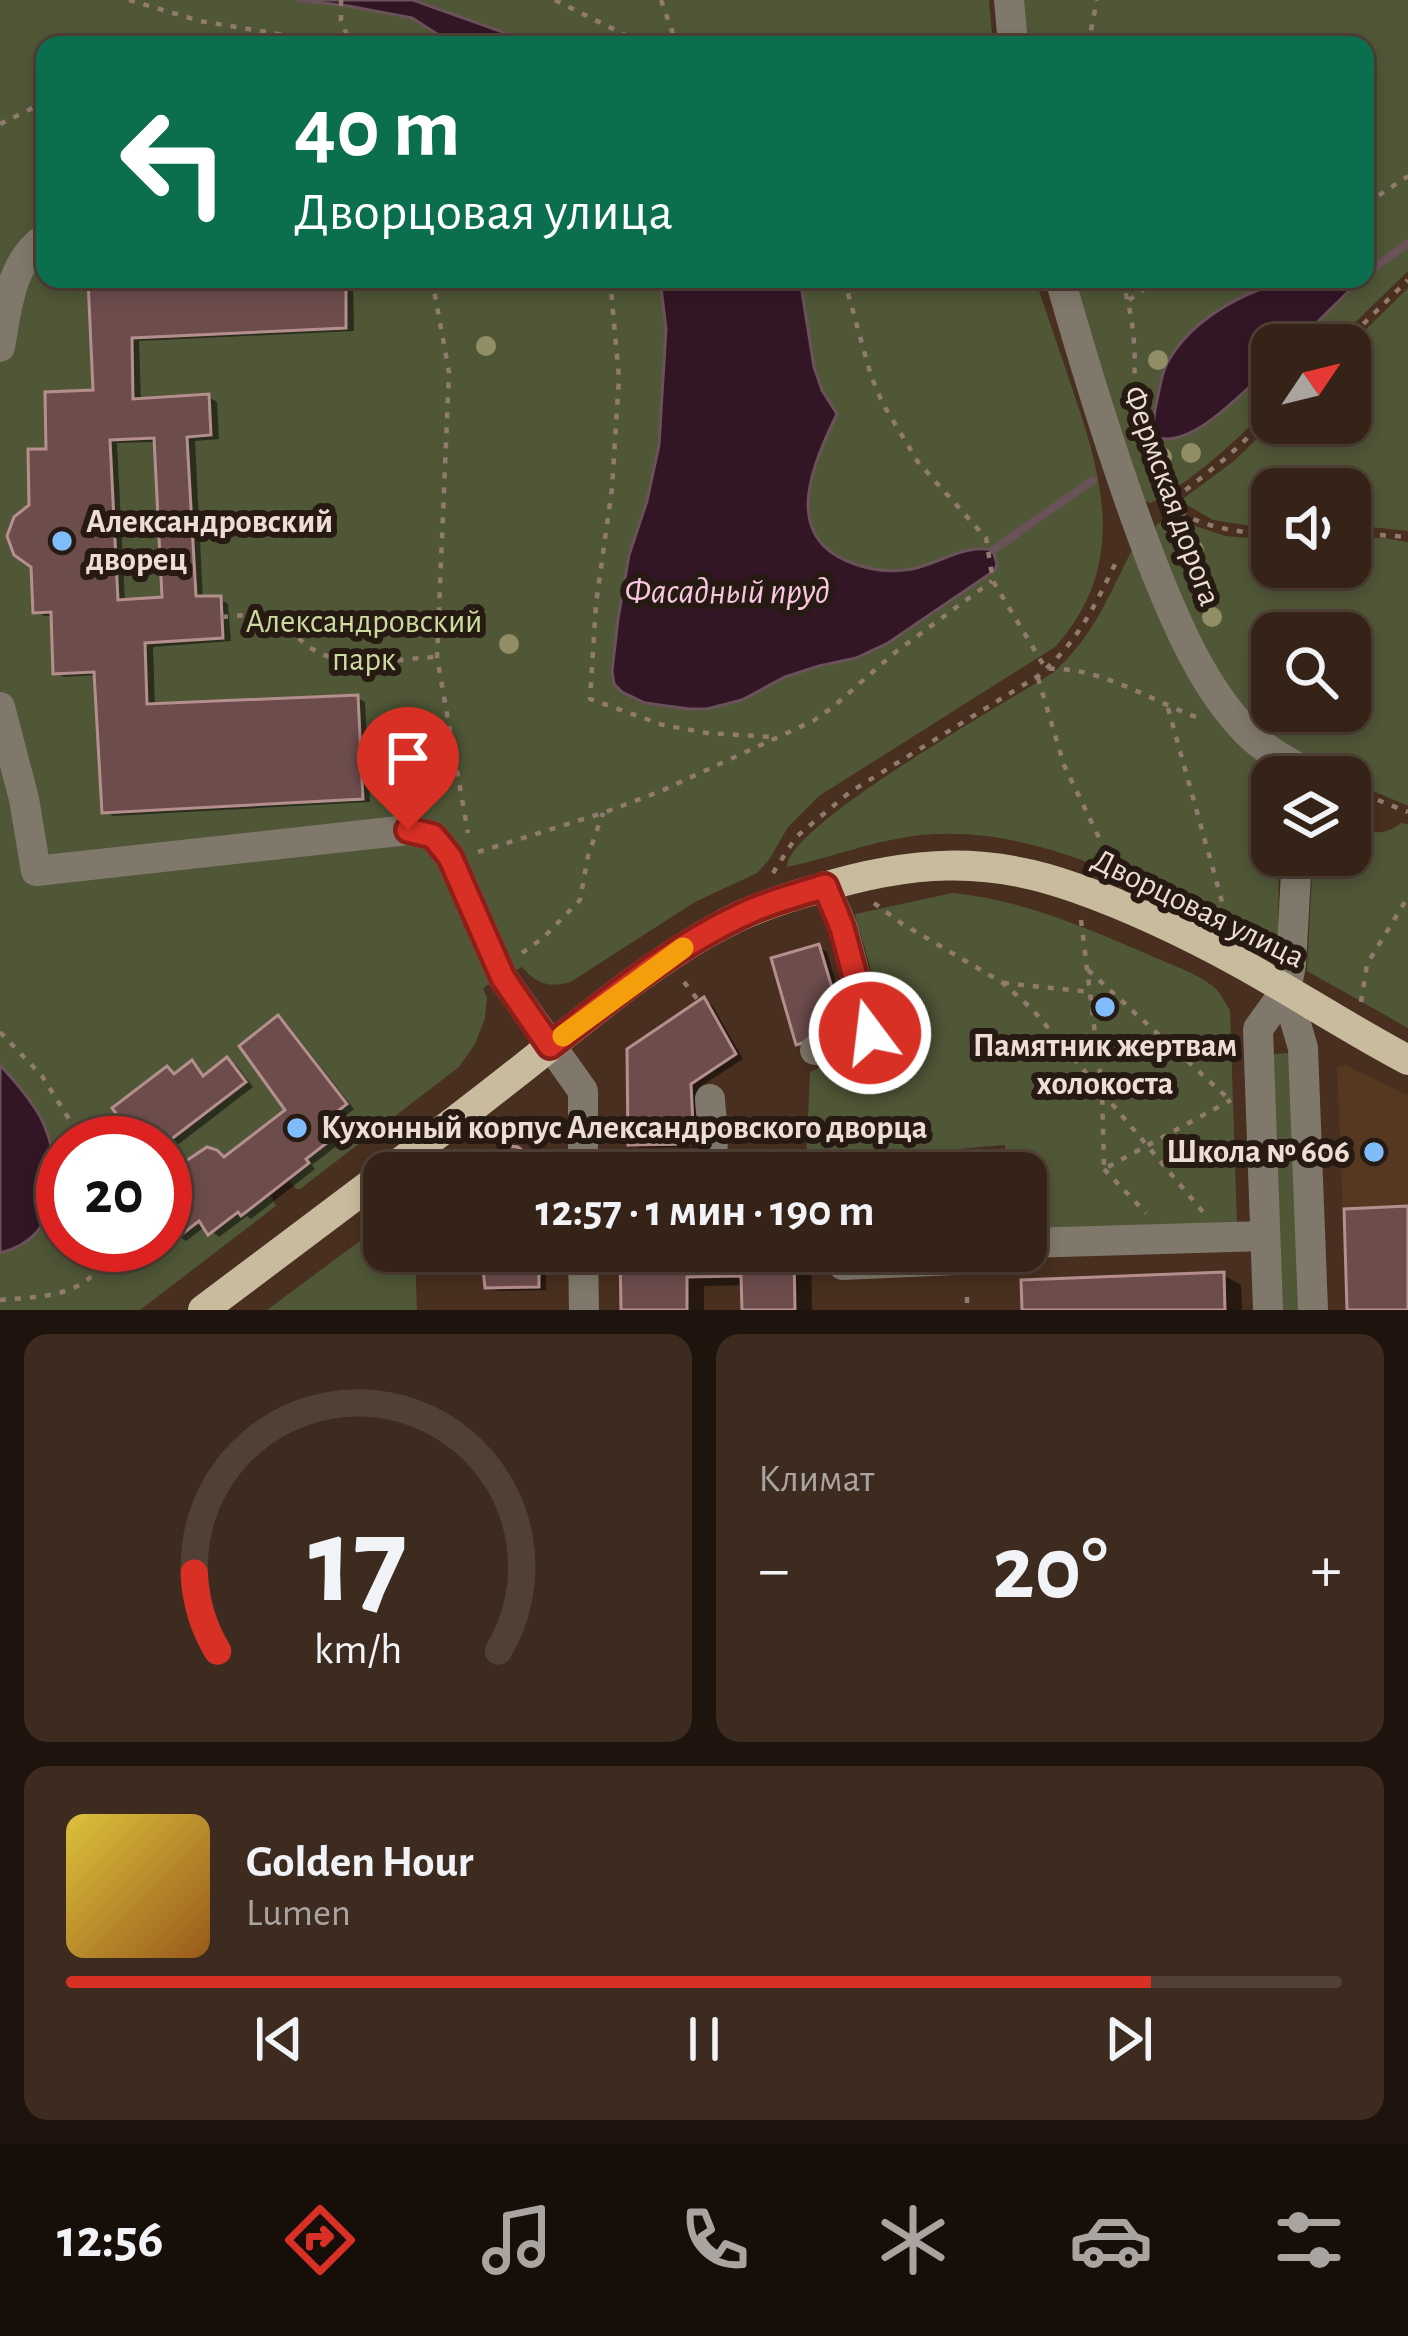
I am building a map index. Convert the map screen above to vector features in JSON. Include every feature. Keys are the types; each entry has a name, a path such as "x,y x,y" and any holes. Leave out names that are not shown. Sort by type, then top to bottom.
{"main road":[{"name":"Дворцовая улица","path":"413,1152 693,941 756,908 882,871 926,864 966,863 1074,887 1241,963 1408,1060"},
{"name":"Дворцовая улица","path":"203,1310 363,1190"}],"street":[{"path":"1009,0 1012,36"},
{"path":"0,347 12,284 36,244"},
{"name":"Фермская дорога","path":"1063,288 1138,527 1178,622 1229,712 1276,756"},
{"path":"0,706 24,799 36,871 408,830 433,836 450,857 503,978 583,1090 593,1152"},
{"path":"1268,1310 1258,1029 1286,990 1296,876"},
{"path":"815,1050 870,1033 842,928 825,886"},
{"path":"1286,990 1304,1048 1313,1310"},
{"path":"710,1099 712,1152"},
{"path":"1047,1242 1265,1236"},
{"path":"583,1272 584,1310"}],"path":[{"path":"129,0 200,21 295,36"},
{"path":"341,0 345,36"},
{"path":"555,0 627,36"},
{"path":"661,0 674,36"},
{"path":"1090,36 1097,0"},
{"path":"0,124 36,106"},
{"path":"1374,198 1408,176"},
{"path":"1363,324 1408,280"},
{"path":"434,288 449,372 437,657 468,832"},
{"path":"611,288 619,378 590,699 663,724 707,733 773,737"},
{"path":"847,288 871,376 890,417 927,473 986,538 993,580 1046,669"},
{"path":"1124,288 1135,376 1130,426"},
{"path":"1129,300 1146,288"},
{"path":"770,878 796,837 850,792 1046,669 1077,637 1128,538 1251,435"},
{"path":"1150,479 1168,504 1185,516 1251,531"},
{"path":"1371,534 1408,537"},
{"path":"472,854 661,791 813,721 892,654 993,580"},
{"path":"222,616 279,612 301,643 333,659 437,657"},
{"path":"1046,669 1092,674 1202,719"},
{"path":"1038,676 1064,765 1121,884"},
{"path":"1168,706 1231,934"},
{"path":"1371,797 1408,812"},
{"path":"513,960 543,938 580,900 603,813"},
{"path":"1360,1008 1367,964 1408,897"},
{"path":"869,900 1003,983 1033,1010 1207,1216"},
{"path":"1081,920 1102,1090 1104,1169 1167,1239"},
{"path":"1088,970 1239,1105"},
{"path":"681,977 698,1000"},
{"path":"1003,983 1090,992"},
{"path":"0,1032 42,1076 67,1116"},
{"path":"1104,1169 1230,1100"},
{"path":"608,1123 625,1123"},
{"path":"0,1300 49,1296 87,1280 94,1272"},
{"path":"967,1298 967,1310"}],"shaded area":[{"name":"Школа № 606","path":"1345,1065 1408,1095 1408,1310 1347,1310 1337,1067"}],"green space":[{"name":"Александровский парк","path":"0,0 989,0 992,36 36,36 36,288 1038,288 1085,428 1100,493 1103,525 1092,587 1055,647 819,796 788,827 757,873 695,902 572,981 544,983 522,967 486,986 485,1018 459,1067 300,1189 288,1179 270,1193 276,1206 192,1270 192,1116 36,1116 36,1272 190,1272 140,1310 0,1310"},
{"path":"1020,0 1408,0 1408,271 1354,324 1251,324 1251,425 1168,493 1151,503 1144,501 1077,288 1374,288 1374,36 1024,36"},
{"path":"1408,288 1408,531 1371,527 1371,468 1251,468 1251,526 1213,520 1180,501 1251,444 1371,444 1371,324"},
{"path":"1175,519 1225,536 1251,538 1251,588 1371,588 1371,538 1408,542 1408,806 1371,790 1371,756 1296,756 1267,732 1371,732 1371,612 1251,612 1251,719 1240,709 1193,633 1156,525"},
{"path":"1136,550 1269,756 1251,756 1251,876 1279,876 1275,951 1105,869 1015,841 969,834 922,835 787,867 797,847 860,794 1054,672 1090,630"},
{"path":"1408,824 1408,1028 1307,971 1312,876 1371,876 1371,831"},
{"path":"953,893 1003,901 1076,925 1182,969 1216,989 1230,1010 1237,1223 1047,1233 1047,1152 1005,1152 1005,1145 923,1152 806,1152 810,1072 890,1035 855,914"},
{"path":"1291,1053 1300,1310 1277,1310 1268,1054"},
{"path":"363,1239 363,1272 416,1272 417,1310 267,1310"}],"water":[{"path":"297,0 413,0 514,36 440,36 412,18"},
{"name":"Фасадный пруд","path":"661,288 801,288 814,367 837,414 813,474 809,515 814,533 827,549 847,561 879,570 912,569 982,549 993,550 994,571 888,643 856,658 785,677 742,700 689,709 645,703 622,692 614,684 612,671 618,619 629,555 659,445 666,329"},
{"path":"1265,288 1349,291 1315,324 1251,324 1251,385 1201,427 1170,439 1155,437 1154,414 1167,363 1191,331"},
{"path":"0,1065 40,1116 36,1116 36,1232 21,1245 0,1253"}],"building":[{"name":"Александровский дворец","path":"88,288 346,288 346,328 132,338 133,399 209,394 211,435 187,437 196,596 221,596 223,638 145,643 147,704 358,695 363,799 102,813 94,672 53,674 51,612 33,613 31,567 14,555 7,536 14,517 29,505 28,449 46,449 45,392 93,390","holes":["154,438 162,597 118,600 110,440"]},
{"path":"819,944 845,1031 796,1045 771,958"},
{"path":"704,997 736,1054 691,1084 694,1144 628,1145 627,1049"},
{"name":"Кухонный корпус Александровского дворца","path":"278,1015 347,1104 325,1121 337,1135 306,1159 309,1163 241,1216 238,1212 208,1235 199,1221 192,1226 192,1157 207,1147 224,1157 285,1110 239,1046"},
{"name":"Кухонный корпус Александровского дворца","path":"227,1057 246,1082 192,1123 192,1116 118,1116 112,1108 167,1066 174,1074 192,1060 203,1076"},
{"path":"518,1147 524,1152 499,1152"},
{"path":"1408,1206 1408,1310 1347,1310 1344,1209"},
{"path":"483,1272 539,1272 539,1287 485,1288"},
{"path":"620,1272 794,1272 795,1310 742,1310 741,1276 687,1277 687,1310 621,1310"},
{"path":"1224,1272 1225,1310 1022,1310 1021,1280"}],"waterway":[{"path":"1374,268 1408,243"},
{"path":"993,550 1093,480"}],"slow traffic":[{"path":"563,1036 683,948"}],"place":[{"name":"Александровский дворец","path":"62,541"},
{"name":"Памятник жертвам холокоста","path":"1105,1007"},
{"name":"Кухонный корпус Александровского дворца","path":"297,1128"},
{"name":"Школа № 606","path":"1374,1152"}],"route":[{"path":"408,830 421,831 442,844 503,978 550,1046 693,941 756,908 825,886 842,928 870,1033"}]}
